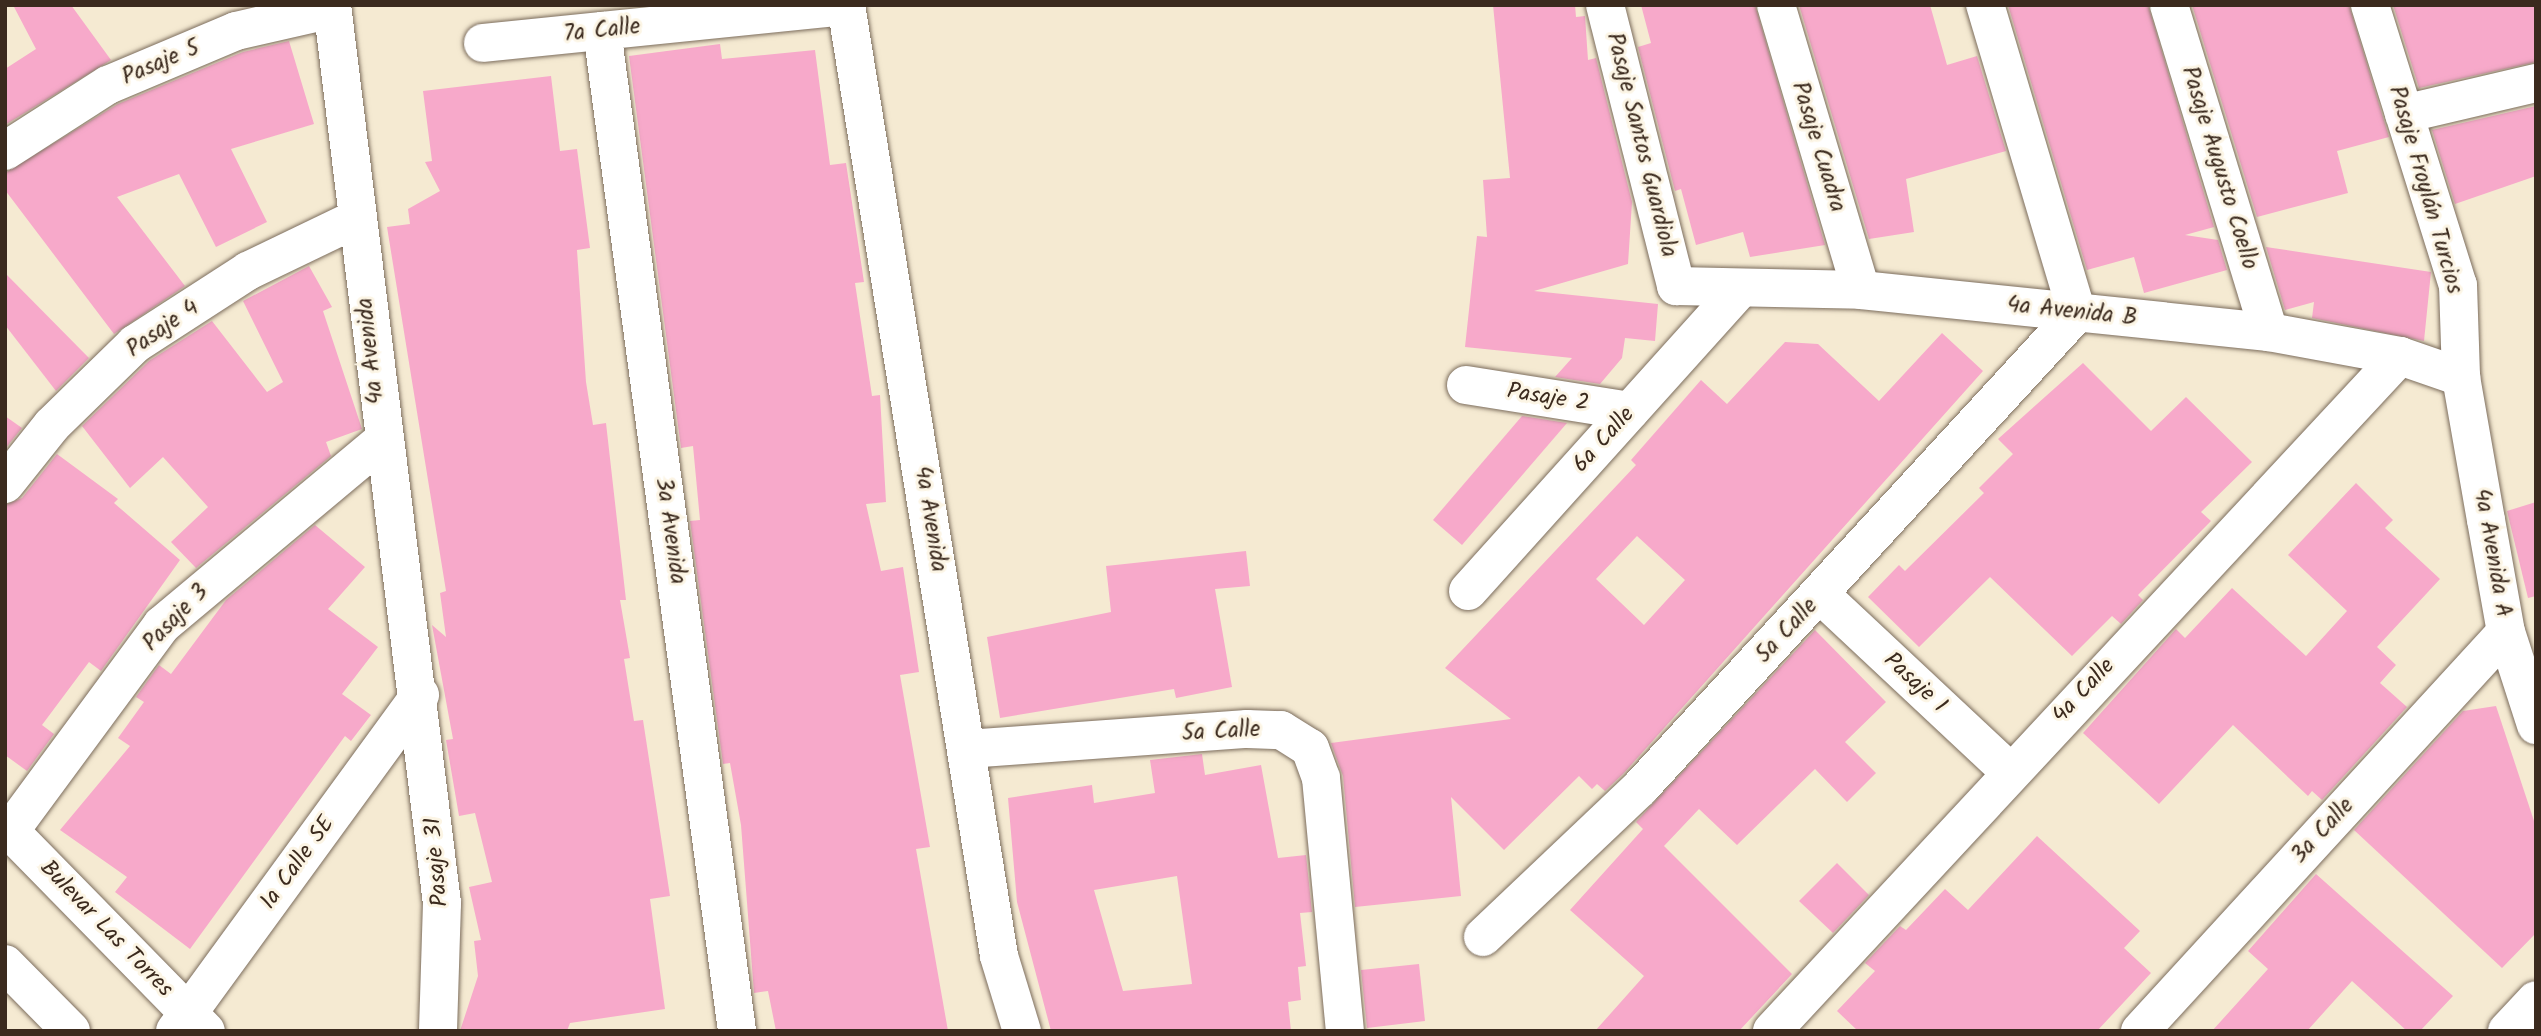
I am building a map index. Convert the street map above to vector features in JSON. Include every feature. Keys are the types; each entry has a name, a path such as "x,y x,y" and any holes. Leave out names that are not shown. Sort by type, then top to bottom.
{"street":[{"name":"7a Calle","path":"483,43 546,21 603,31 846,5"},
{"name":"4a Avenida","path":"846,5 999,956 1022,1031"},
{"name":"Pasaje Santos Guardiola","path":"1605,5 1676,286"},
{"name":"Pasaje Cuadra","path":"1776,5 1861,290"},
{"path":"1985,5 2077,313"},
{"name":"Pasaje Augusto Coello","path":"2169,5 2269,332"},
{"name":"Pasaje Froylán Turcios","path":"2370,5 2458,285 2461,377"},
{"name":"4a Avenida","path":"332,7 381,442 420,695"},
{"name":"Pasaje 5","path":"5,151 108,85 236,31 332,7"},
{"name":"3a Avenida","path":"603,31 737,1031"},
{"path":"2404,114 2536,83"},
{"name":"Pasaje 4","path":"5,484 52,425 135,345 248,271 356,219"},
{"name":"4a Avenida B","path":"1676,286 1861,290 2269,332 2400,356 2461,377"},
{"name":"6a Calle","path":"1468,591 1740,289"},
{"name":"5a Calle","path":"1483,937 1640,788 1821,595 2077,313"},
{"name":"4a Calle","path":"1772,1031 2009,771 2400,356"},
{"name":"4a Avenida A","path":"2461,377 2506,632 2536,725"},
{"name":"Pasaje 2","path":"1466,385 1630,411"},
{"name":"Pasaje 3","path":"8,829 162,625 381,442"},
{"name":"Pasaje 1","path":"1821,595 2009,771"},
{"name":"3a Calle","path":"2140,1031 2506,632"},
{"name":"1a Calle SE","path":"190,1025 420,695"},
{"name":"Pasaje 31","path":"420,695 442,902 438,1031"},
{"name":"5a Calle","path":"967,749 1247,729 1281,730 1310,748 1321,778 1345,1031"},
{"name":"Bulevar Las Torres","path":"8,829 190,1025"},
{"path":"5,964 71,1031"},
{"path":"2507,1031 2536,1000"}],"building":[{"path":"13,5 71,5 111,60 5,125 5,69 36,49"},
{"path":"1493,5 1575,5 1576,17 1585,16 1588,60 1596,58 1632,202 1628,264 1534,291 1658,304 1655,341 1625,338 1622,358 1600,384 1555,377 1572,358 1465,347 1477,236 1487,237 1483,180 1510,178"},
{"path":"1641,5 1755,5 1825,245 1750,257 1743,232 1696,245 1681,189 1675,191 1638,47 1651,43"},
{"path":"1799,5 1930,5 1947,65 1977,56 2006,151 1906,179 1914,232 1869,239"},
{"path":"2008,5 2148,5 2214,227 2185,235 2218,240 2227,270 2144,293 2134,257 2087,270"},
{"path":"2192,5 2349,5 2389,137 2337,151 2348,193 2257,217"},
{"path":"2393,5 2536,5 2536,62 2419,88"},
{"path":"289,41 314,124 231,149 267,222 216,247 179,174 117,197 185,286 114,334 5,190 5,173 118,104 243,52"},
{"path":"720,44 722,59 815,50 830,165 846,163 864,282 855,283 872,396 880,395 886,502 866,504 881,571 903,567 919,672 900,675 930,847 916,849 948,1031 776,1031 768,991 754,993 741,825 730,763 723,764 690,521 700,520 693,446 681,448 629,56"},
{"path":"551,76 560,151 577,149 590,248 577,250 586,382 593,425 606,423 626,600 620,600 630,658 624,659 634,721 643,720 670,896 650,899 665,1009 570,1023 567,1031 460,1031 478,976 474,941 481,940 469,887 492,882 475,813 459,816 446,740 453,739 432,625 446,637 440,593 446,591 387,227 410,224 408,209 440,191 425,162 432,161 423,91"},
{"path":"2536,106 2536,176 2455,204 2432,130"},
{"path":"2266,247 2431,272 2424,341 2312,318 2314,302 2285,310"},
{"path":"309,266 332,307 323,311 362,429 326,442 331,456 196,568 171,542 208,507 163,457 130,488 82,426 149,361 212,321 267,392 283,382 243,301"},
{"path":"5,273 89,358 56,391 5,325"},
{"path":"1942,333 1983,371 1605,791 1597,784 1592,789 1579,776 1504,850 1451,797 1461,896 1355,907 1343,776 1331,743 1511,719 1445,668 1636,465 1631,460 1701,380 1727,404 1785,342 1818,344 1879,401","holes":["1637,536 1685,580 1644,625 1596,579"]},
{"path":"2083,363 2151,431 2186,397 2252,462 2201,512 2211,521 2138,595 2143,600 2121,624 2112,616 2072,656 1990,577 1919,647 1868,597 1899,565 1905,571 1984,493 1979,488 2013,454 1998,439"},
{"path":"5,416 22,428 5,449"},
{"path":"1522,416 1567,423 1462,545 1433,520"},
{"path":"57,454 118,499 114,503 180,560 101,671 89,662 42,725 54,734 27,771 5,755 5,505 22,498"},
{"path":"2356,483 2393,520 2385,528 2440,579 2377,647 2396,665 2380,683 2407,707 2322,800 2312,791 2308,796 2233,725 2159,804 2083,733 2176,629 2185,638 2232,588 2306,656 2347,611 2288,555"},
{"path":"2536,502 2536,596 2528,598 2507,511"},
{"path":"315,525 365,567 328,609 378,647 342,694 371,715 351,741 345,736 190,949 115,892 127,877 60,830 130,746 118,738 144,702 136,697 159,665 171,674 226,600"},
{"path":"1246,551 1250,586 1215,589 1232,687 1176,698 1174,689 1000,718 987,637 1111,612 1106,566"},
{"path":"1815,630 1886,702 1845,742 1876,773 1847,802 1815,769 1737,845 1699,809 1664,846 1792,974 1739,1031 1595,1031 1644,976 1570,910 1643,829 1636,822"},
{"path":"2496,706 2536,827 2536,933 2502,968 2354,830 2463,711"},
{"path":"1202,754 1205,775 1261,765 1278,858 1306,855 1312,912 1300,913 1306,966 1298,967 1301,1000 1288,1002 1291,1031 1051,1031 1017,902 1008,798 1092,785 1094,803 1155,793 1150,760","holes":["1177,876 1192,984 1123,991 1094,890"]},
{"path":"2037,836 2140,931 2124,948 2151,973 2097,1031 1858,1031 1837,1011 1875,971 1865,963 1900,926 1906,930 1945,889 1968,910"},
{"path":"1837,863 1869,895 1833,933 1799,901"},
{"path":"2316,874 2453,996 2420,1031 2407,1031 2352,981 2307,1031 2212,1031 2268,969 2248,951"},
{"path":"1419,964 1425,1021 1367,1028 1361,970"}]}
